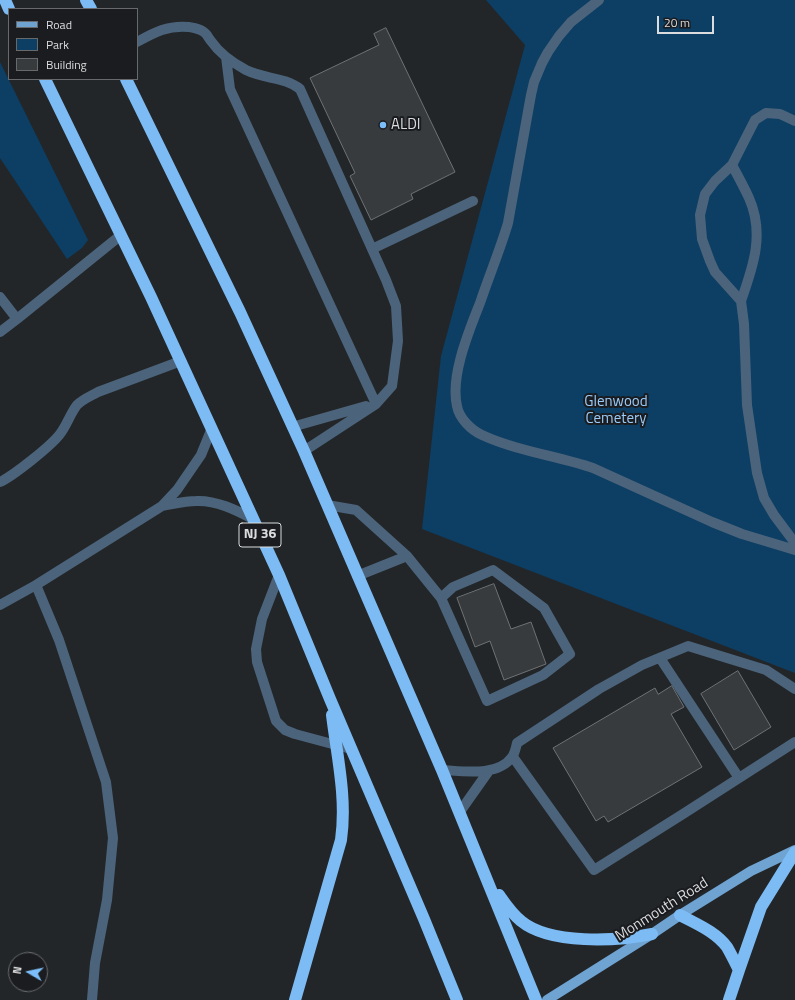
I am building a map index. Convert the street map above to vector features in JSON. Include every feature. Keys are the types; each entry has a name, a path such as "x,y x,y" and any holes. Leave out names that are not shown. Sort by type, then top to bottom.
{"highway":[{"name":"NJ 36","path":"44,80 151,297 279,576 457,1000"},
{"path":"126,80 236,305 304,452 442,770 536,1000"},
{"path":"295,1000 336,862 344,821 330,700"},
{"path":"729,1000 761,906 795,851"},
{"path":"486,875 509,909 522,922 548,935 566,938 620,939 652,934"},
{"path":"680,915 707,929 719,938 727,948 739,970"}],"main road":[{"name":"Monmouth Road","path":"548,1000 751,871 795,851"}],"street":[{"path":"599,0 571,22 559,36 548,52 534,82 508,222 503,241 465,343 456,386 456,406 468,426 481,434 502,443 593,468 742,534 795,544"},
{"path":"138,42 165,28 178,26 195,28 205,32 211,42 226,57 248,71 271,78 286,80 300,89 396,306 398,341 392,386 376,404 304,452"},
{"path":"226,57 230,89 376,404"},
{"path":"741,301 716,272 710,261 702,239 700,215 705,194 715,181 732,165 750,128 759,116 766,113 780,114 795,120"},
{"path":"732,165 750,199 755,218 757,235 757,249 753,268 741,301 744,324 747,405 757,473 764,498 774,515 795,544"},
{"path":"372,249 474,201"},
{"path":"0,332 121,236"},
{"path":"0,297 17,319"},
{"path":"0,482 54,443 77,406 85,399 181,361"},
{"path":"292,427 376,404"},
{"path":"0,605 36,585 162,506 191,471 201,455 212,428"},
{"path":"162,506 198,500 229,507 253,519"},
{"path":"327,505 356,510 407,556 441,598 487,701 543,675 570,654 544,608 493,570 453,587 441,598"},
{"path":"357,576 407,556"},
{"path":"279,576 262,619 256,650 261,678 276,721 285,730 295,734 351,748"},
{"path":"36,585 59,640 106,782 113,838 107,900 95,963 92,1000"},
{"path":"442,770 488,772 506,764 513,757 518,743 599,689 642,665 688,646 766,670 795,688"},
{"path":"660,658 739,778"},
{"path":"513,757 594,870 795,742"},
{"path":"460,813 488,772"}],"green space":[{"name":"Glenwood Cemetery","path":"486,0 795,0 795,673 422,529 441,356 525,45"},
{"path":"0,62 88,240 82,248 67,259 0,158"}],"building":[{"name":"ALDI","path":"386,28 455,172 411,194 413,199 371,220 350,176 355,173 310,78 379,45 374,34"},
{"path":"494,584 511,629 531,622 546,664 504,680 490,641 475,647 457,598"},
{"path":"738,671 771,727 734,750 701,694"},
{"path":"672,686 684,707 671,714 702,767 608,822 604,816 596,821 553,748 655,688 658,694"}],"place":[{"name":"ALDI","path":"383,125"}]}
